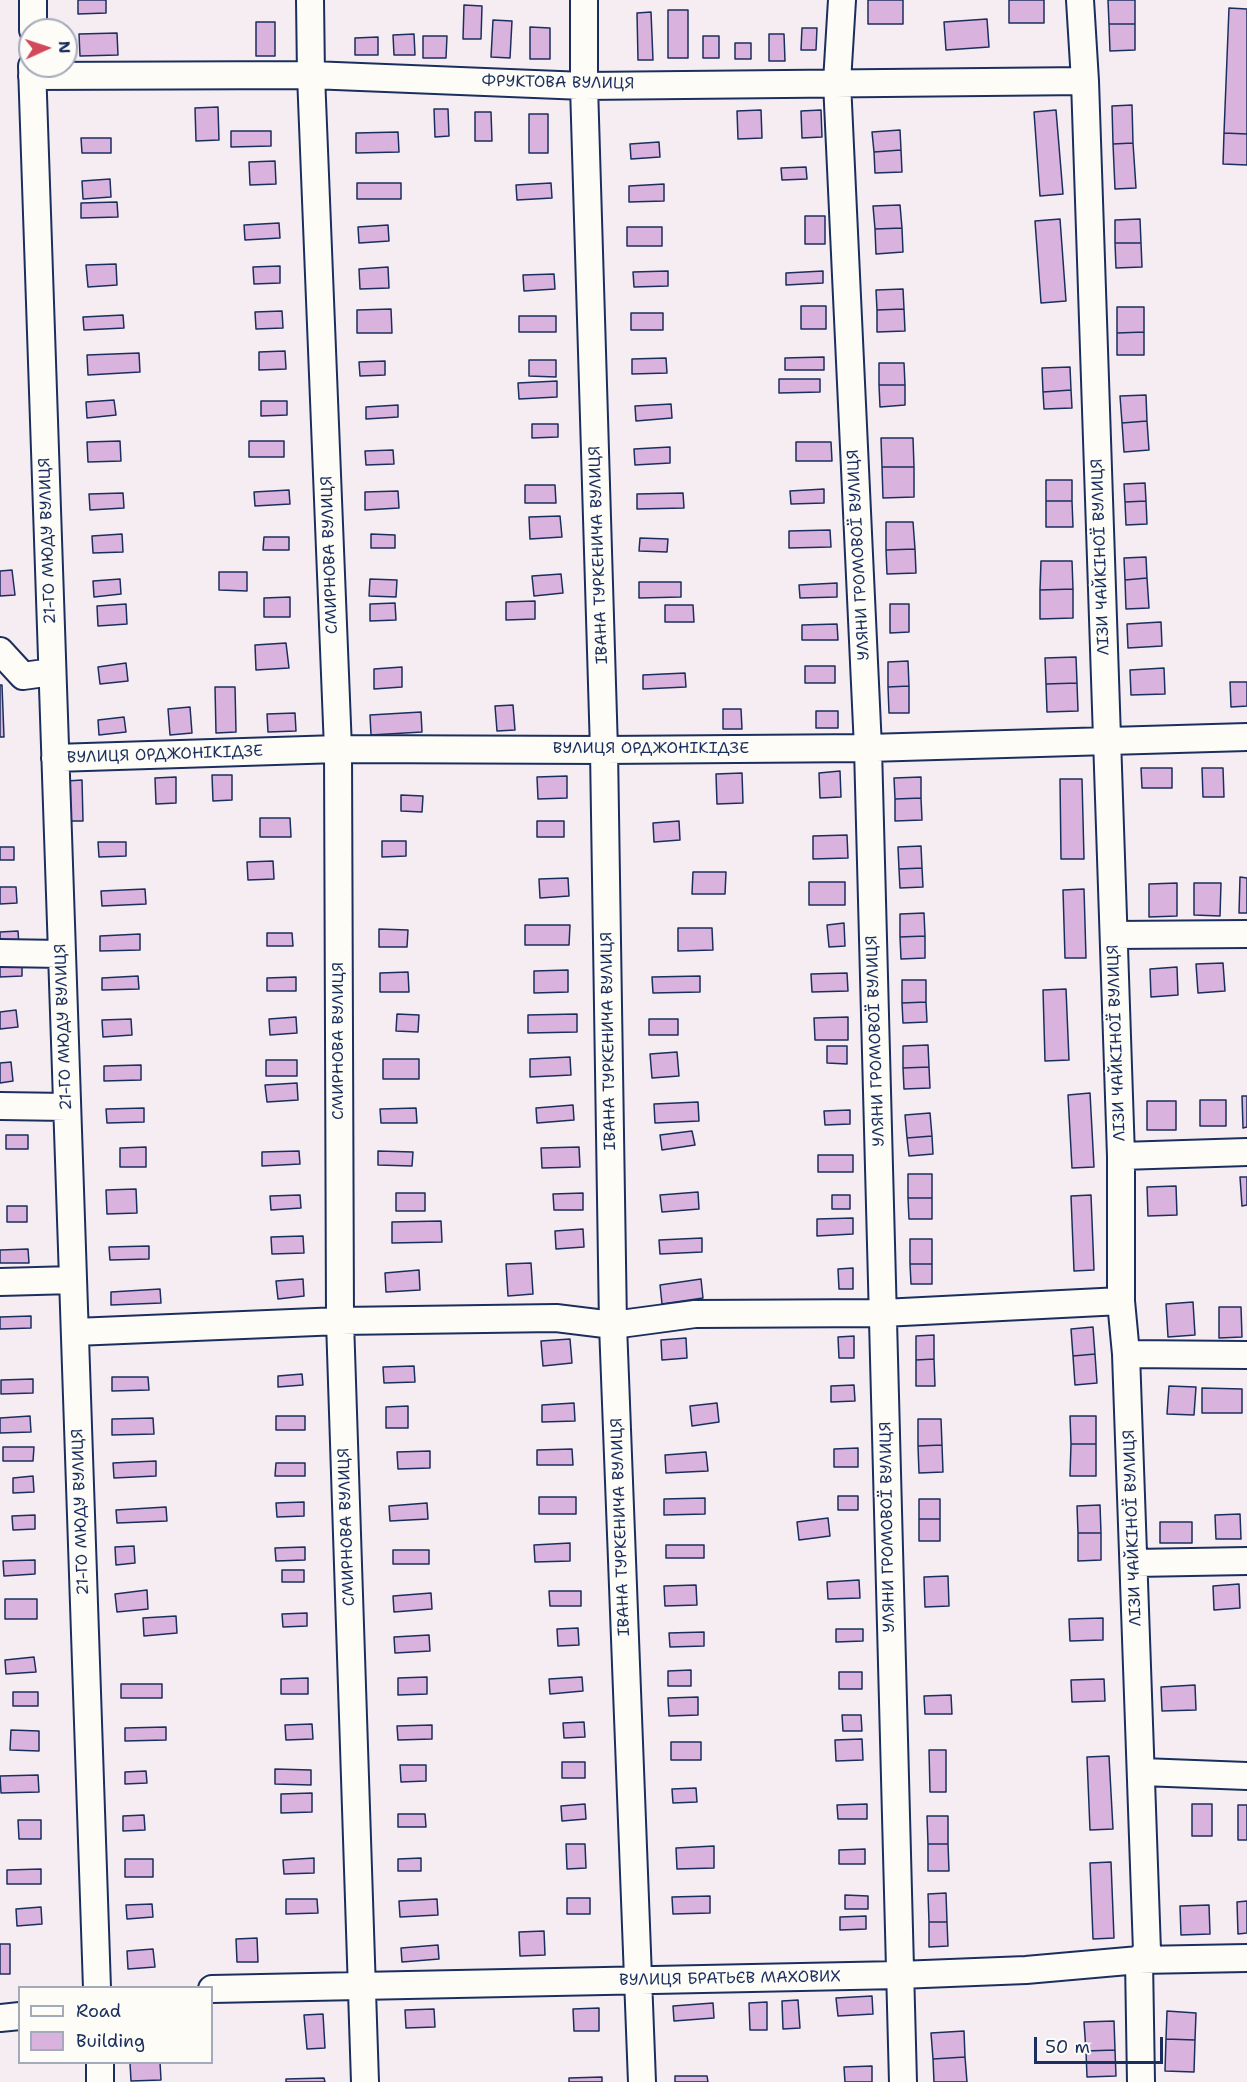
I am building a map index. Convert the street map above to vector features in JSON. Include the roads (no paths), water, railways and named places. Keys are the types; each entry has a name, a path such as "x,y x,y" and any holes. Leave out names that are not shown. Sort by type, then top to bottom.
{"street":[{"path":"33,0 33,18"},
{"name":"СМИРНОВА ВУЛИЦЯ","path":"310,0 311,75 338,749 340,1321 364,2082"},
{"name":"ІВАНА ТУРКЕНИЧА ВУЛИЦЯ","path":"584,0 584,86 604,750 613,1324 642,2082"},
{"name":"УЛЯНИ ГРОМОВОЇ ВУЛИЦЯ","path":"842,0 837,82 868,748 903,2082"},
{"name":"ЛІЗИ ЧАЙКІНОЇ ВУЛИЦЯ","path":"1080,0 1108,742 1121,1155 1121,1301 1126,1354 1142,1772 1147,1951 1139,1960 1141,2082"},
{"name":"ФРУКТОВА ВУЛИЦЯ","path":"78,72 311,75 584,86 1084,81"},
{"name":"21-ГО МЮДУ ВУЛИЦЯ","path":"32,78 97,1986"},
{"path":"0,651 23,676 52,672"},
{"name":"ВУЛИЦЯ ОРДЖОНІКІДЗЕ","path":"55,758 338,749 868,748 1247,736"},
{"path":"1114,935 1247,934"},
{"path":"0,953 62,954"},
{"path":"0,1106 67,1107"},
{"path":"1121,1155 1247,1152"},
{"path":"0,1282 73,1280"},
{"path":"75,1332 340,1321 556,1318 613,1324 695,1314 884,1313 1121,1301"},
{"path":"1126,1354 1247,1355"},
{"path":"1135,1563 1247,1561"},
{"path":"1142,1772 1247,1776"},
{"name":"ВУЛИЦЯ БРАТЬЄВ МАХОВИХ","path":"213,1989 899,1975 1026,1970 1139,1960 1247,1958"},
{"path":"0,2018 18,2016"},
{"path":"100,2064 100,2082"}]}
